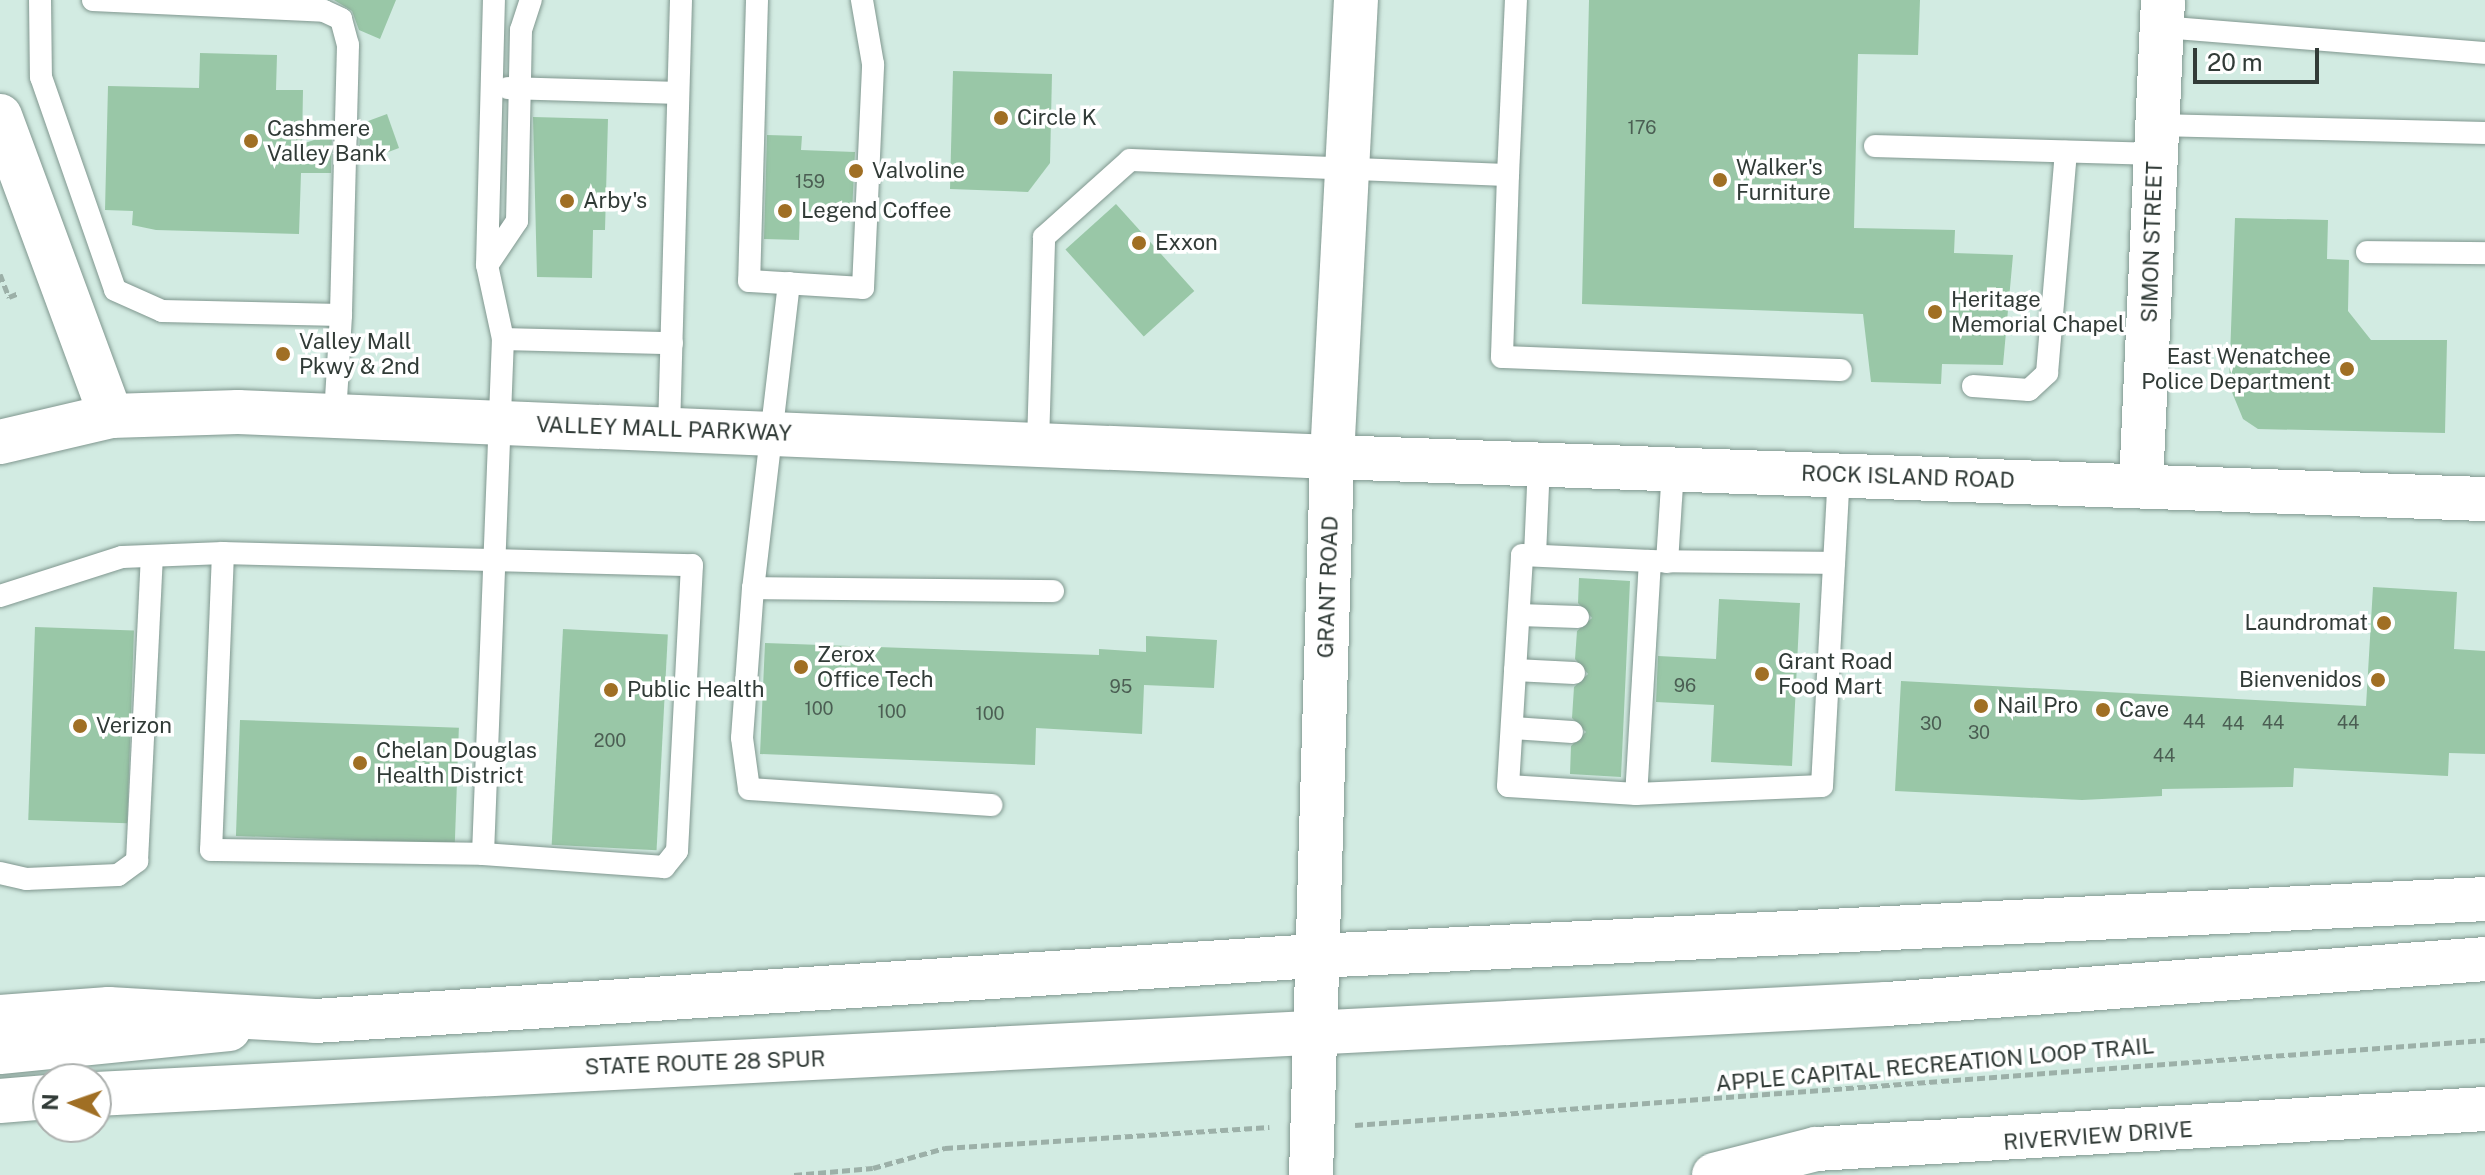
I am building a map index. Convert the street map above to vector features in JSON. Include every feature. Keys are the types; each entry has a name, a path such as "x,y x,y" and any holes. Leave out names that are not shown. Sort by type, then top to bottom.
{"main road":[{"name":"GRANT ROAD","path":"1311,1175 1332,457 1356,0"},
{"name":"SIMON STREET","path":"2141,484 2162,14"},
{"path":"0,116 111,416"},
{"name":"VALLEY MALL PARKWAY","path":"0,442 111,416 335,416 1332,457"},
{"name":"ROCK ISLAND ROAD","path":"1332,457 2141,484 2485,499"},
{"path":"0,1052 315,1021 1316,956 2485,899"},
{"name":"STATE ROUTE 28 SPUR","path":"112,1093 1315,1030 1917,1002 2485,959"},
{"path":"0,1017 109,1009 315,1021"},
{"path":"0,1101 32,1098"},
{"name":"RIVERVIEW DRIVE","path":"1714,1175 1816,1149 2485,1109"}],"lane":[{"path":"40,0 41,77 115,290 162,311 341,315"},
{"path":"93,0 324,11 341,19 348,45 341,315 335,416"},
{"path":"483,854 503,339 487,265 494,0"},
{"path":"487,265 517,221 521,30 531,0"},
{"path":"669,430 681,0"},
{"path":"757,0 749,281 863,288 873,64 862,0"},
{"path":"1516,0 1502,357 1841,370"},
{"path":"2162,14 2485,53"},
{"path":"491,87 678,93"},
{"path":"1875,146 2066,152 2156,139 2485,133"},
{"path":"1973,386 2029,390 2047,373 2066,152"},
{"path":"1038,444 1044,237 1130,160 1508,175"},
{"path":"2367,252 2485,253"},
{"path":"789,283 775,434 753,588 742,738 749,789 991,805"},
{"path":"503,339 672,343"},
{"path":"1535,555 1539,464"},
{"path":"1636,794 1632,736 1638,619 1659,561 1673,468"},
{"path":"1834,563 1659,561 1522,555 1508,786 1636,794 1822,786 1839,474"},
{"path":"0,596 122,557 223,553 495,557 692,565 677,851 664,867 483,854 211,850 223,553"},
{"path":"0,873 26,879 118,875 137,861 152,556"},
{"path":"753,588 1053,591"},
{"path":"1519,615 1578,617"},
{"path":"1515,670 1574,673"},
{"path":"1513,728 1572,732"}],"path":[{"path":"0,274 9,297 31,289"},
{"name":"APPLE CAPITAL RECREATION LOOP TRAIL","path":"1388,1124 2485,1040"},
{"path":"794,1175 873,1168 945,1148 1218,1128"}],"building":[{"path":"334,0 396,0 380,39 359,30 352,11"},
{"name":"Walker's Furniture","path":"1589,0 1920,0 1918,55 1858,54 1854,228 1955,230 1954,253 2013,255 2003,365 1942,364 1941,384 1871,382 1863,314 1582,304"},
{"name":"Cashmere Valley Bank","path":"200,53 277,55 276,90 303,90 302,144 332,134 331,173 301,173 299,234 156,230 132,225 133,211 105,210 108,86 199,88"},
{"name":"Circle K","path":"953,71 1052,74 1050,163 1028,192 950,189"},
{"path":"387,114 399,148 359,163 360,124"},
{"name":"Arby's","path":"533,117 608,119 605,230 593,230 592,278 537,277"},
{"path":"767,135 802,136 801,150 855,152 852,213 800,211 799,240 764,239"},
{"path":"1116,204 1194,291 1144,336 1065,250"},
{"path":"2235,218 2328,220 2327,259 2349,260 2348,311 2371,340 2447,340 2445,433 2258,429 2243,419 2229,385"},
{"path":"1579,578 1630,581 1621,777 1570,774 1571,746 1586,732 1572,718 1574,687 1588,674 1575,659 1577,631 1592,618 1578,603"},
{"path":"2373,587 2457,592 2454,649 2485,651 2485,754 2449,753 2448,776 2294,768 2293,787 2162,789 2162,796 2082,800 1895,791 1901,681 2366,706"},
{"path":"1719,599 1800,603 1792,766 1711,762 1714,705 1656,702 1658,656 1716,659"},
{"name":"Verizon","path":"35,627 134,630 127,823 28,820"},
{"path":"563,629 668,634 657,850 552,845"},
{"path":"1146,636 1217,640 1214,688 1144,685 1142,734 1036,728 1035,765 760,754 765,643 1099,655 1099,649 1146,652"},
{"path":"240,720 459,728 455,844 236,836"}],"place":[{"name":"Circle K","path":"1001,118"},
{"name":"Cashmere Valley Bank","path":"251,141"},
{"name":"Valvoline","path":"856,171"},
{"name":"Walker's Furniture","path":"1720,180"},
{"name":"Arby's","path":"567,201"},
{"name":"Legend Coffee","path":"785,211"},
{"name":"Exxon","path":"1139,243"},
{"name":"Heritage Memorial Chapel","path":"1935,312"},
{"name":"Valley Mall Pkwy & 2nd","path":"283,354"},
{"name":"East Wenatchee Police Department","path":"2347,369"},
{"name":"Laundromat","path":"2384,623"},
{"name":"Zerox Office Tech","path":"801,667"},
{"name":"Grant Road Food Mart","path":"1762,674"},
{"name":"Bienvenidos","path":"2378,680"},
{"name":"Public Health","path":"611,690"},
{"name":"Nail Pro","path":"1981,706"},
{"name":"Cave","path":"2103,710"},
{"name":"Verizon","path":"80,726"},
{"name":"Chelan Douglas Health District","path":"360,763"}]}
